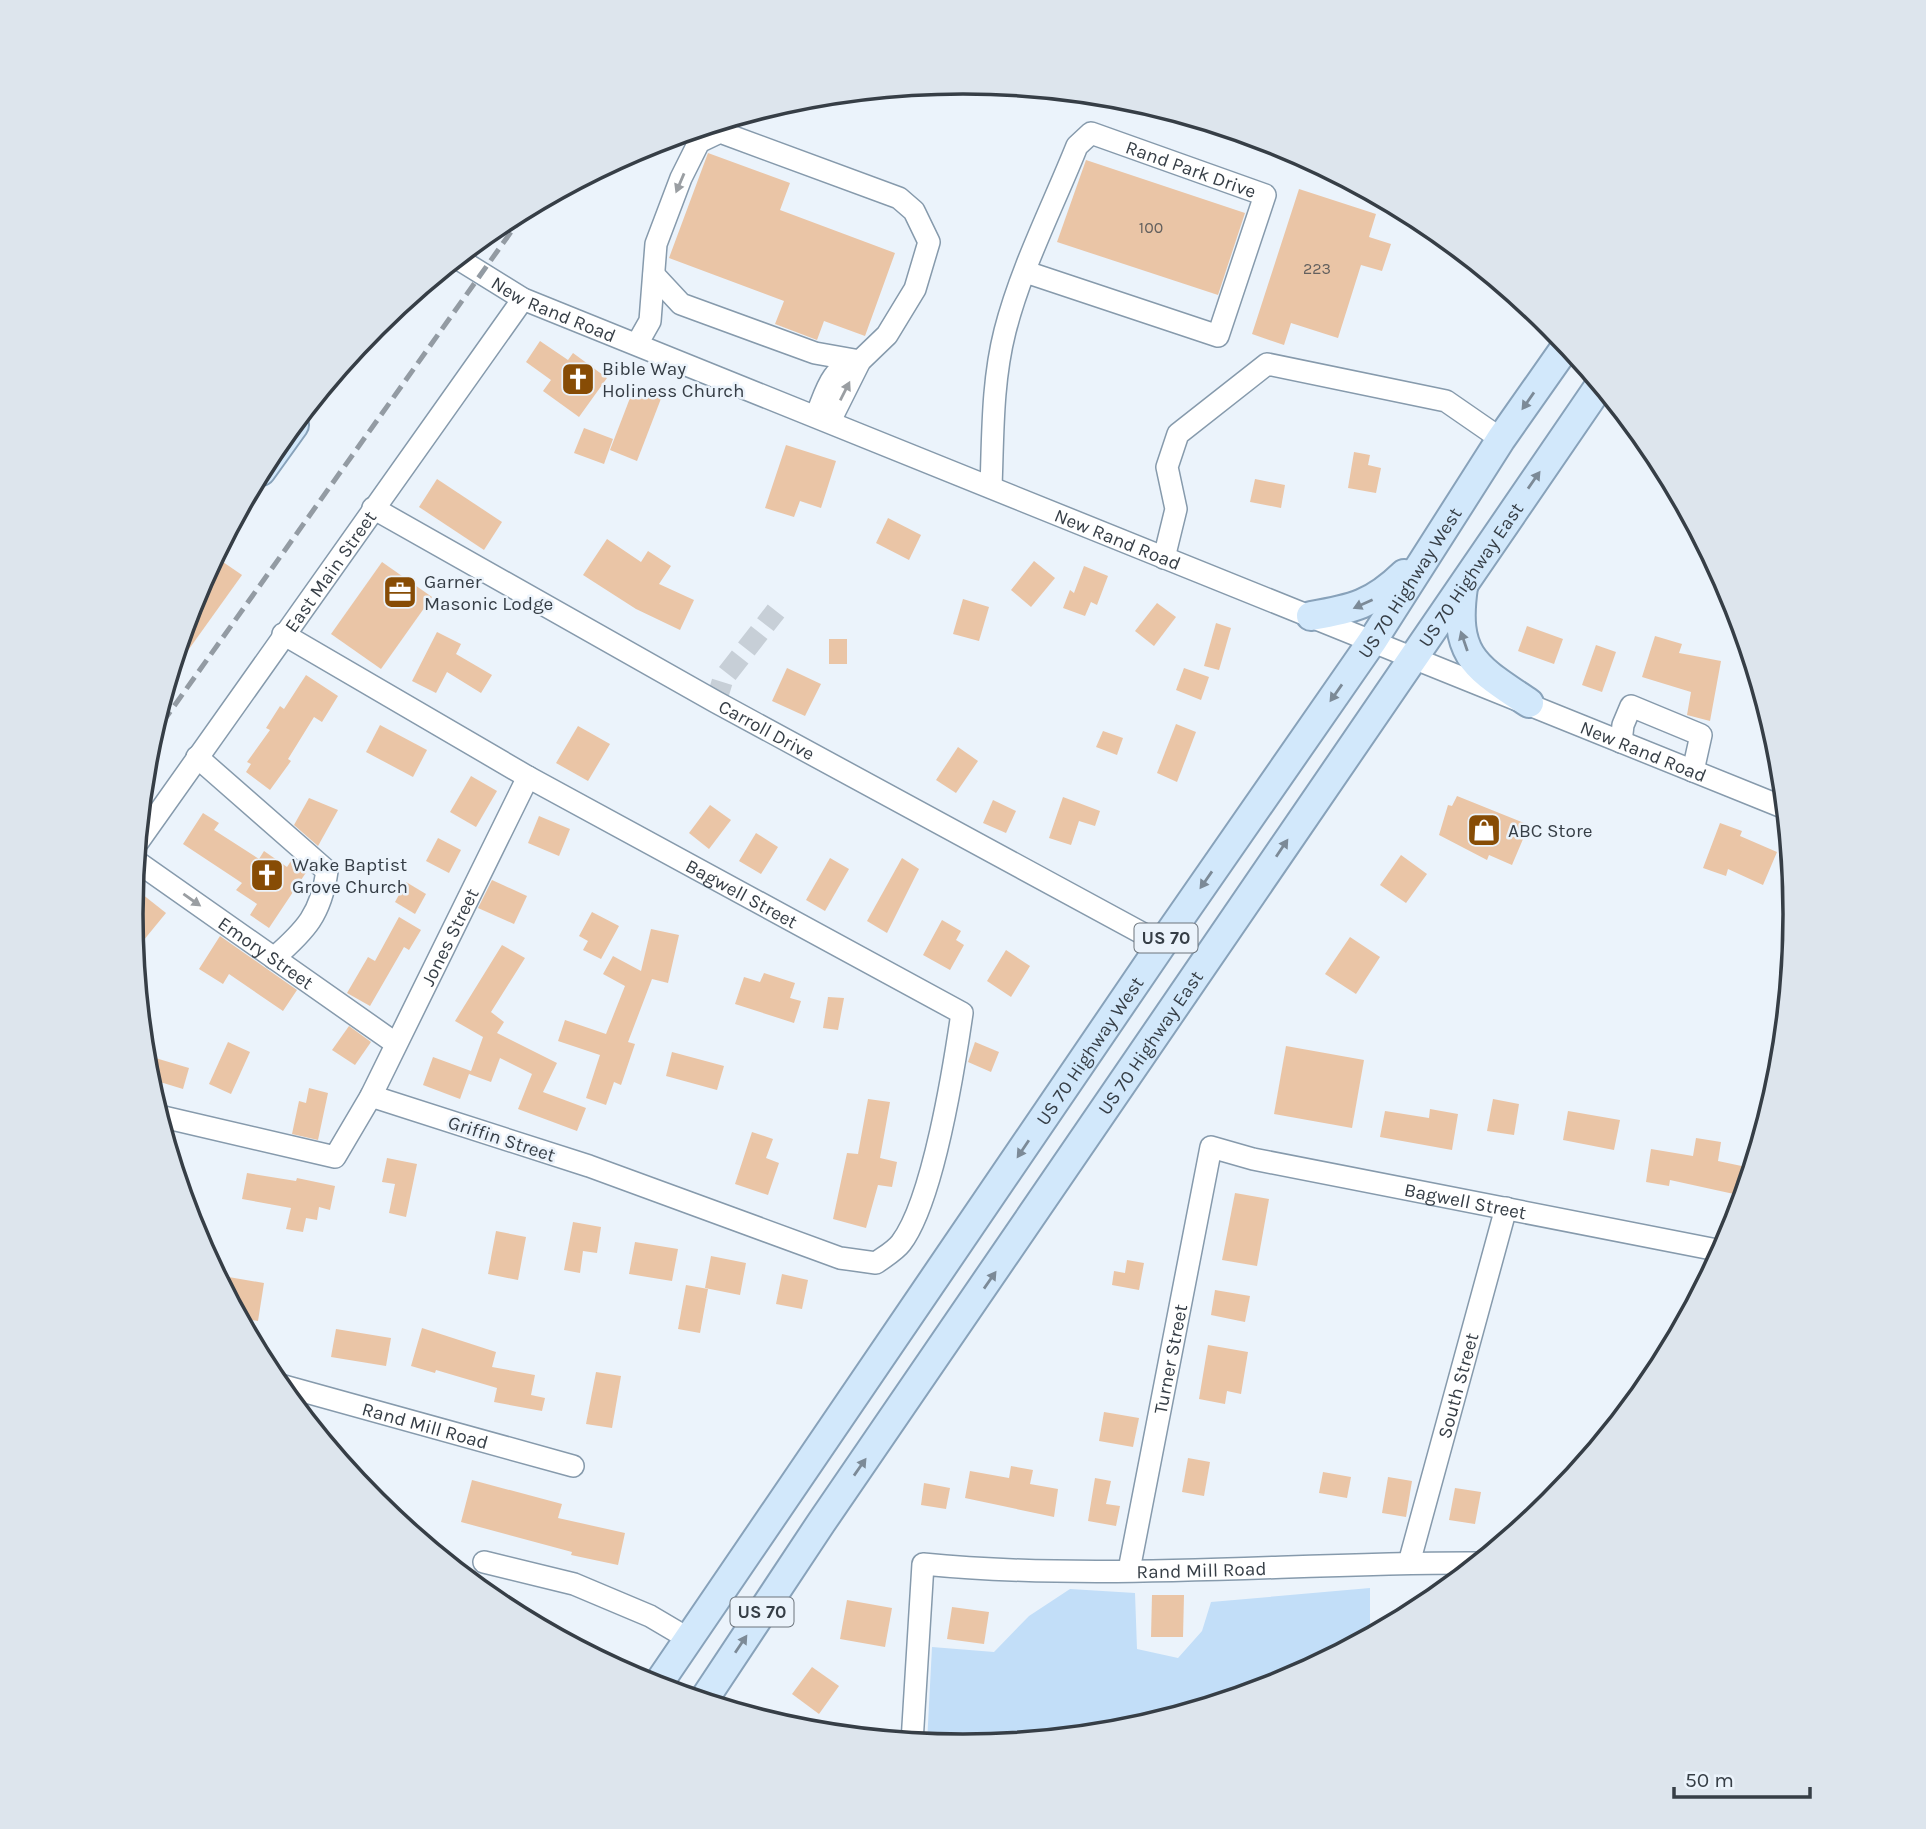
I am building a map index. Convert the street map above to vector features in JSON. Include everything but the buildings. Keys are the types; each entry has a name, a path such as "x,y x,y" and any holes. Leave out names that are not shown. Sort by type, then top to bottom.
{"main road":[{"name":"US 70 Highway West","path":"663,1677 1162,944 1373,640 1501,439 1561,354"},
{"name":"US 70 Highway East","path":"708,1694 821,1523 1056,1184 1412,657 1595,392"},
{"path":"1311,616 1353,609 1380,596 1434,545"},
{"path":"1464,583 1460,620 1465,648 1493,678 1529,703"}],"street":[{"path":"637,344 650,321 656,244 681,178 699,142 720,132 899,198 915,211 929,242 915,289 887,335 860,361 823,418"},
{"name":"Rand Park Drive","path":"991,487 995,387 1005,331 1026,272 1077,146 1091,133 1265,195 1218,337 1026,272"},
{"name":"New Rand Road","path":"465,263 523,299 1776,804"},
{"path":"654,275 681,304 816,353 860,361"},
{"name":"East Main Street","path":"148,827 523,299"},
{"path":"650,321 681,304"},
{"path":"1164,558 1176,509 1167,467 1178,434 1267,364 1446,401 1501,439"},
{"name":"Carroll Drive","path":"373,508 716,702 1162,944"},
{"name":"Bagwell Street","path":"284,634 528,777 962,1013 955,1061 921,1207 901,1244 876,1263 871,1262"},
{"path":"1621,742 1623,724 1631,706 1701,735 1693,771"},
{"path":"1658,757 1671,723"},
{"path":"197,757 327,871 323,902 303,932 274,958"},
{"name":"Jones Street","path":"371,1096 528,777"},
{"name":"Emory Street","path":"145,867 395,1043"},
{"path":"169,1118 335,1157 371,1096"},
{"name":"Griffin Street","path":"371,1096 601,1170 840,1258 871,1262"},
{"name":"Bagwell Street","path":"1211,1147 1253,1159 1711,1249"},
{"name":"Turner Street","path":"1129,1570 1211,1147"},
{"name":"South Street","path":"1409,1563 1506,1208"},
{"name":"Rand Mill Road","path":"294,1389 573,1466"},
{"path":"484,1562 574,1584 650,1616 689,1639"},
{"name":"Rand Mill Road","path":"913,1733 923,1564 992,1570 1129,1570 1464,1563"}],"shaded area":[{"path":"1370,1588 1370,1627 1277,1672 1175,1707 1123,1719 1017,1733 928,1733 932,1647 994,1652 1029,1616 1070,1589 1135,1593 1137,1649 1178,1658 1202,1631 1211,1602"}],"tunnel":[{"path":"716,702 723,679 776,611"}],"railway":[{"path":"168,714 513,229"}],"place":[{"name":"Bible Way Holiness Church","path":"578,379"},
{"name":"Garner Masonic Lodge","path":"400,592"},
{"name":"ABC Store","path":"1484,830"},
{"name":"Wake Baptist Grove Church","path":"267,875"}]}
